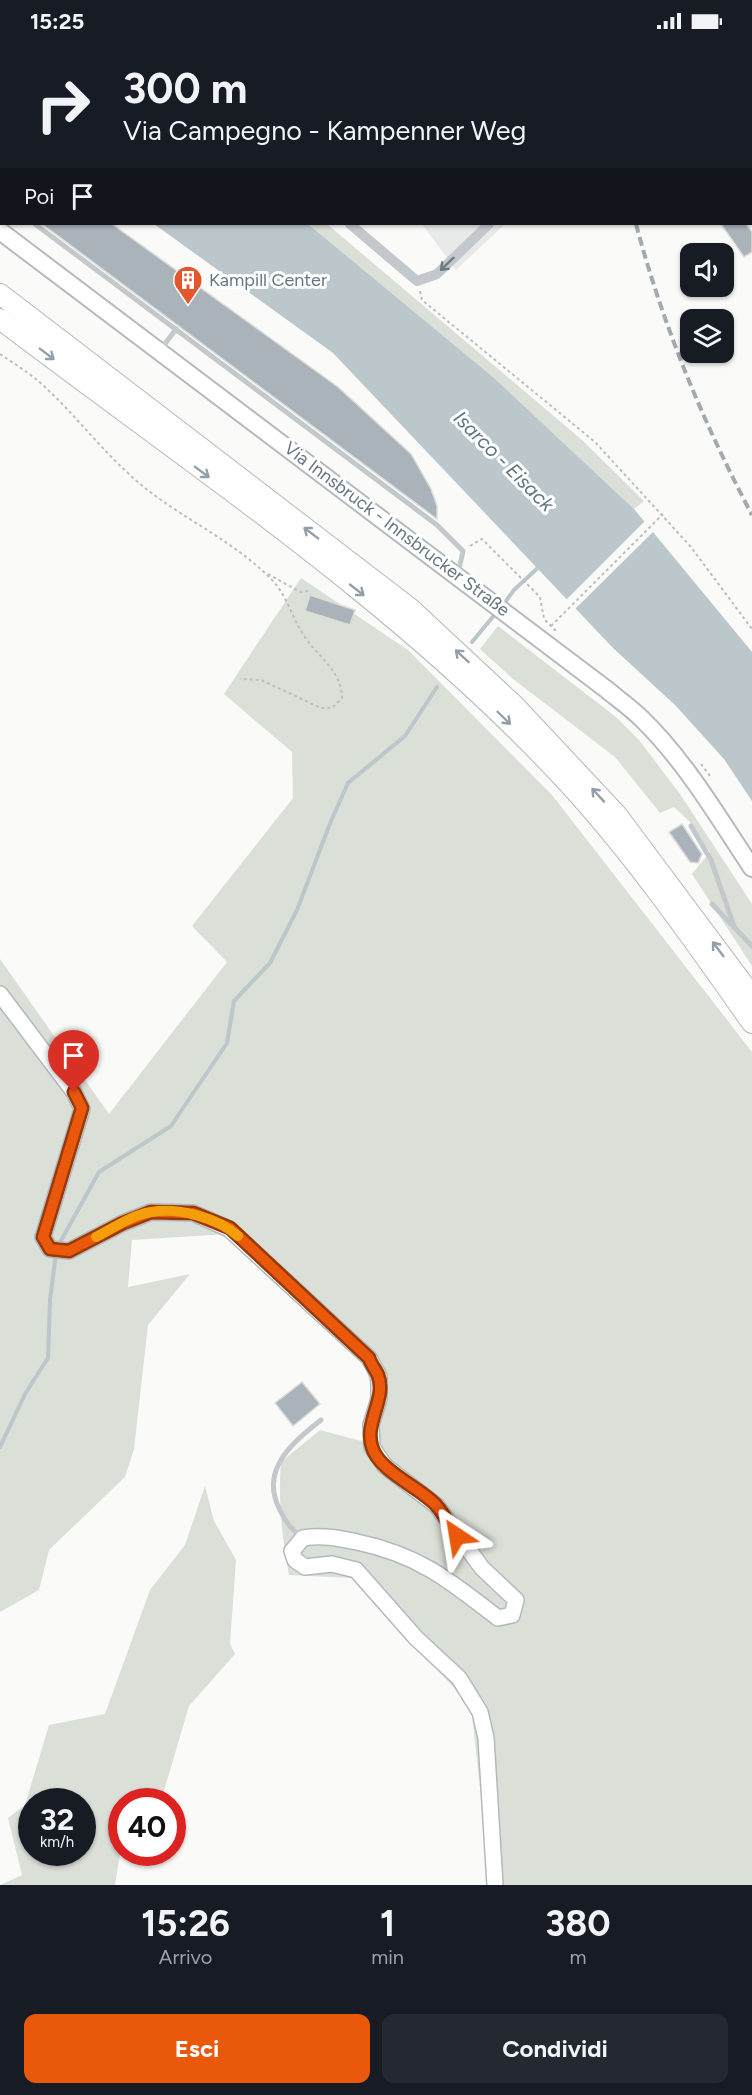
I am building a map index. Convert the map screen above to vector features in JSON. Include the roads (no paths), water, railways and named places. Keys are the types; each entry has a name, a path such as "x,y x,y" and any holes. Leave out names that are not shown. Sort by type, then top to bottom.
{"highway":[{"path":"0,294 411,609 515,706 617,814 752,996"},
{"path":"0,319 357,590 486,701 568,783 607,828 752,1023"}],"main road":[{"name":"Via Innsbruck - Innsbrucker Straße","path":"0,231 458,574 642,719 677,759 708,800 752,868"}],"street":[{"path":"351,225 417,281 437,274 488,225"},
{"path":"0,994 74,1092 82,1108 43,1237 50,1249 69,1251 123,1223 151,1212 193,1213 230,1228 369,1358 378,1376 379,1388 379,1399 371,1425 372,1447 386,1466 437,1506 482,1568 516,1600 512,1615 498,1618 433,1569 388,1548 323,1534 303,1538 292,1551 295,1560 305,1567 332,1564 356,1570 416,1638 459,1678 480,1712 486,1738 495,1885"}],"lane":[{"path":"36,225 437,525 463,551 458,574"},
{"path":"160,351 176,329"},
{"path":"691,826 711,860 734,926"},
{"path":"712,904 752,946"},
{"path":"303,1538 288,1527 276,1502 272,1481 279,1461 295,1440 321,1420"}],"water":[{"name":"Isarco - Eisack","path":"155,225 309,225 493,377 634,509 752,652 752,801 724,759 675,705 613,648 333,353"}],"waterway":[{"path":"503,605 514,590 541,565"},
{"path":"472,642 496,613"},
{"path":"58,1246 99,1172 171,1126 227,1043 234,1001 270,963 297,910 348,783 405,736 437,687"},
{"path":"0,1447 25,1394 48,1358 50,1300 56,1253"}],"railway":[{"path":"636,225 659,299 686,373 717,445 752,515"}],"place":[{"name":"Kampill Center","path":"188,306"}]}
